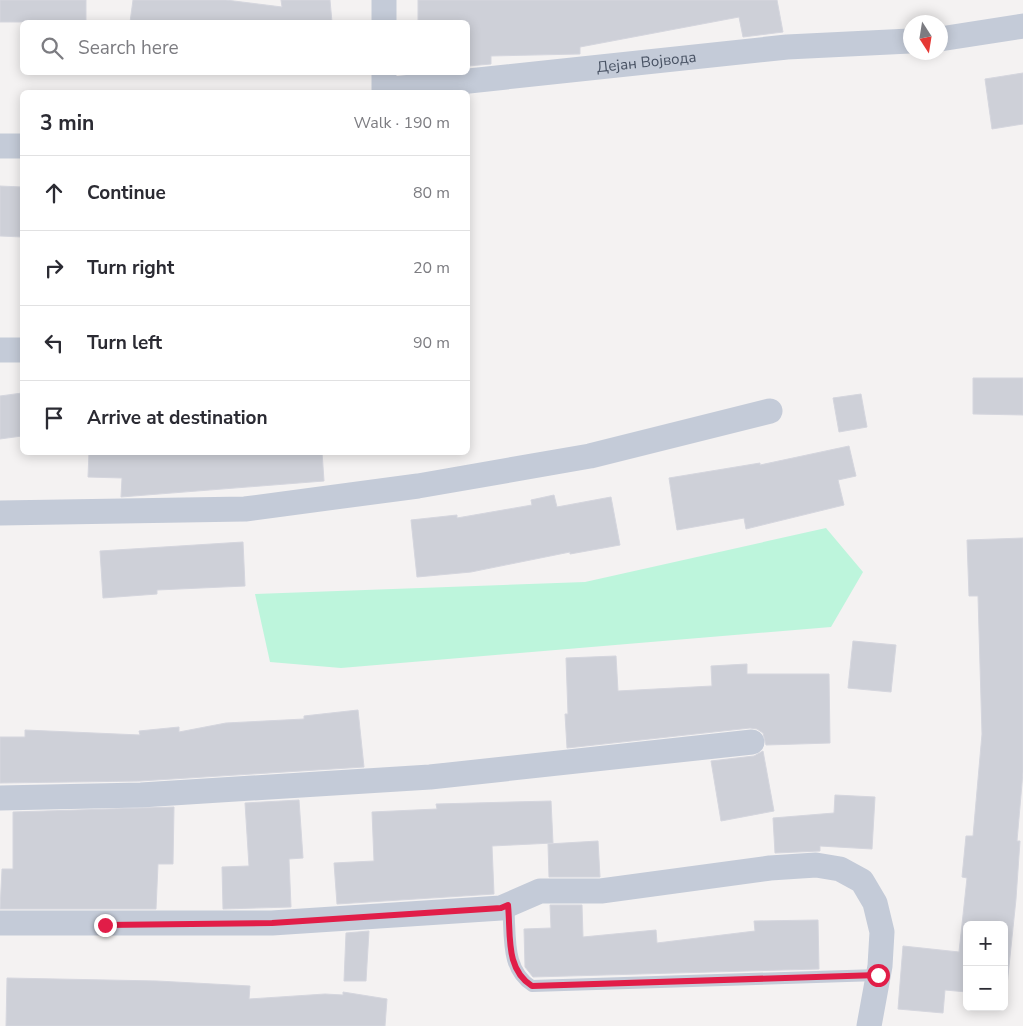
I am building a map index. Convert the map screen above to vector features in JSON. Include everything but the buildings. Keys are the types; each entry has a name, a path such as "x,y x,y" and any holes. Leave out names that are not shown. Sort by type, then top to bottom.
{"street":[{"path":"384,0 384,20"},
{"path":"948,37 1023,26"},
{"name":"Дејан Војвода","path":"384,85 787,47 903,41"},
{"path":"0,146 20,146"},
{"path":"0,350 20,350"},
{"path":"0,513 245,509 418,486 590,456 770,411"},
{"path":"0,798 141,795 430,778 752,742"},
{"path":"0,923 272,923 501,908 540,891 601,890 770,868 816,865 840,869 862,881 876,903 882,932 878,975 869,1026"}],"lane":[{"path":"508,905 513,966 521,979 532,986 878,975"}],"green space":[{"path":"826,528 863,572 831,627 341,668 270,662 255,594 585,582"}],"route":[{"path":"105,925 272,923 501,908 508,905 513,966 521,979 532,986 566,987 838,974 878,975"}]}
